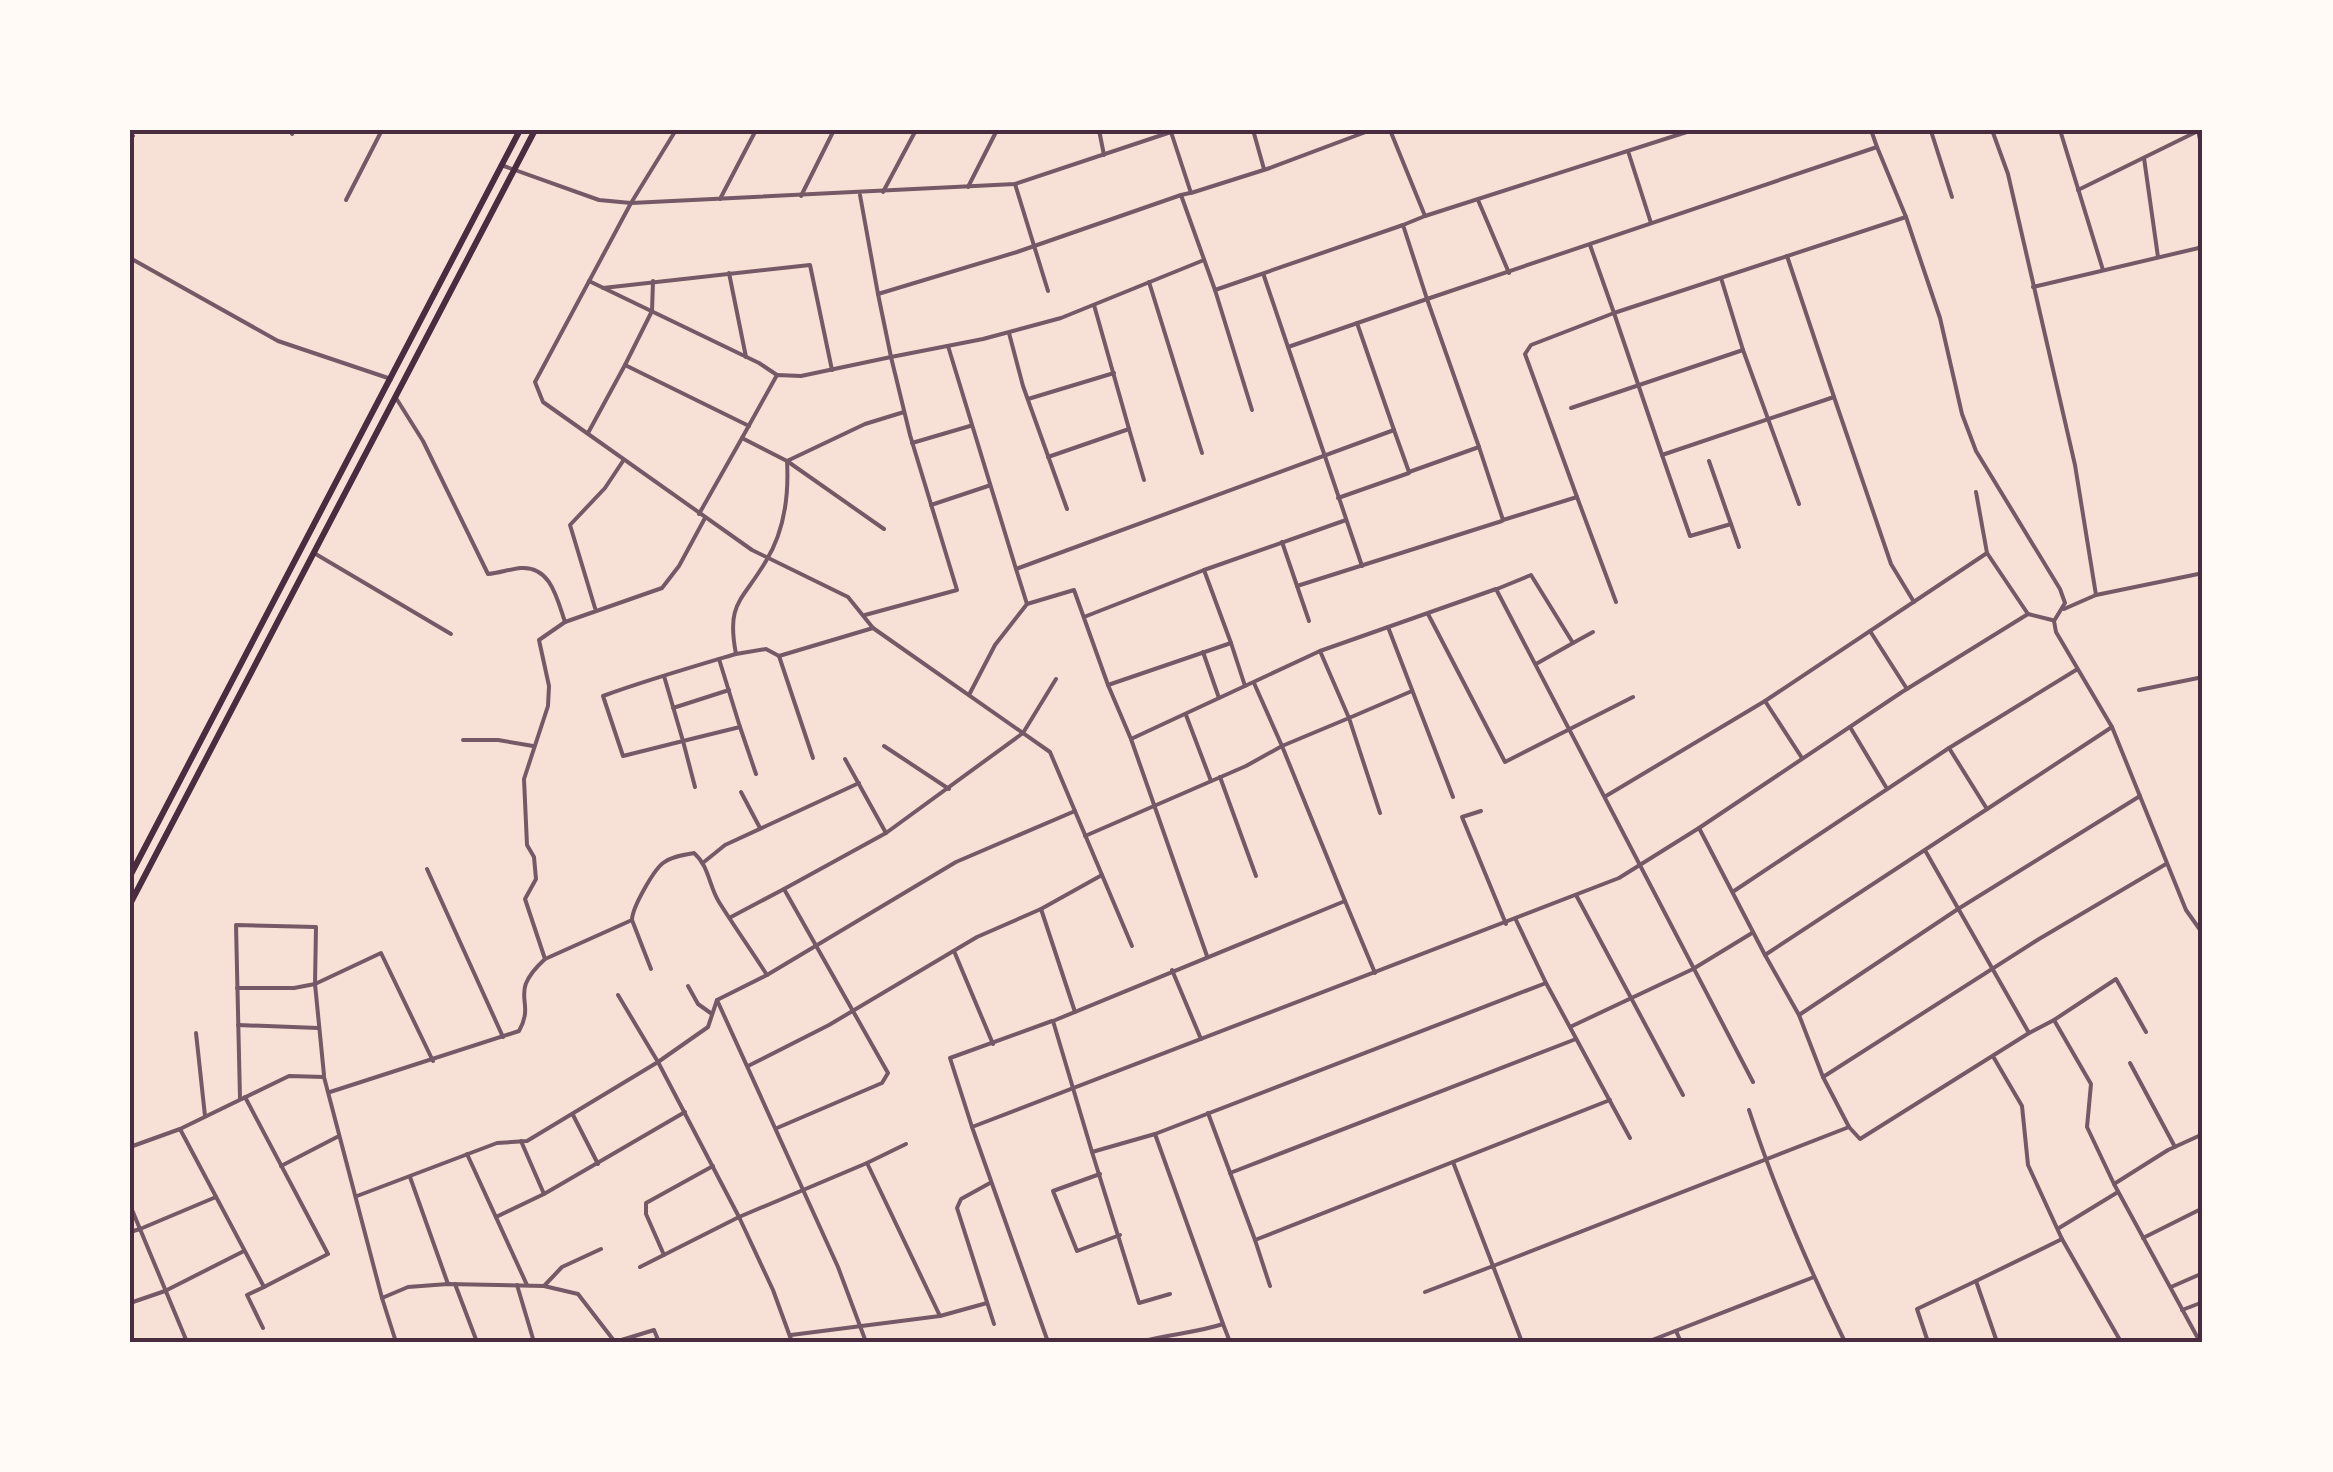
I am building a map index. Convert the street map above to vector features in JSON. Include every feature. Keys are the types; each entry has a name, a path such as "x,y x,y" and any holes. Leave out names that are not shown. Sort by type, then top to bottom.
{"main road":[{"path":"130,876 520,130"},
{"path":"130,904 535,130"}],"street":[{"path":"346,200 382,130"},
{"path":"676,130 631,203 536,382 543,402 702,516 768,558 848,597 873,628 1050,752 1132,946"},
{"path":"720,199 756,130"},
{"path":"801,196 834,130"},
{"path":"883,192 916,130"},
{"path":"968,187 997,130"},
{"path":"1099,130 1104,155"},
{"path":"1253,130 1265,170"},
{"path":"878,294 1265,170 1371,130"},
{"path":"1390,130 1425,216"},
{"path":"1214,290 1425,216 1692,130"},
{"path":"1871,130 1940,318 1962,414 1976,451 2060,589 2066,603 2054,621 2056,632 2112,727 2186,910 2203,934"},
{"path":"1992,130 2008,174 2076,464 2093,597"},
{"path":"2067,130 2060,132 2103,270"},
{"path":"2078,190 2198,130 2203,154"},
{"path":"501,165 599,200 631,203 860,194 1015,184 1171,131 1191,193"},
{"path":"1922,136 1932,131 1952,197"},
{"path":"1288,347 1877,146"},
{"path":"1628,151 1652,222"},
{"path":"2144,158 2158,256"},
{"path":"1015,184 1048,291"},
{"path":"860,194 904,412 957,590 863,616"},
{"path":"1181,195 1252,410"},
{"path":"1478,200 1509,273"},
{"path":"1616,602 1524,354 1532,344 1614,313 1906,217"},
{"path":"1404,225 1503,520"},
{"path":"1590,243 1690,536 1730,524"},
{"path":"2033,287 2203,246"},
{"path":"1787,256 1891,564 1914,602"},
{"path":"130,258 278,341 391,378"},
{"path":"588,281 777,375 801,376 1060,318 1204,260"},
{"path":"603,288 810,265 832,370"},
{"path":"729,273 746,357"},
{"path":"1263,274 1362,566"},
{"path":"1721,278 1799,504"},
{"path":"587,434 652,311 653,281"},
{"path":"1149,282 1202,453"},
{"path":"1094,305 1144,480"},
{"path":"1357,324 1409,472"},
{"path":"1009,332 1067,509"},
{"path":"948,346 1027,604"},
{"path":"1571,408 1743,350"},
{"path":"625,365 749,426"},
{"path":"1028,399 1114,374"},
{"path":"545,958 526,899 536,879 524,805 524,779 548,706 549,686 539,640 565,622 662,588 679,566 777,375"},
{"path":"1662,455 1834,397"},
{"path":"396,398 423,440 488,574 531,568 542,572 552,585 565,622"},
{"path":"787,461 865,424 904,412"},
{"path":"912,443 972,425"},
{"path":"1048,457 1129,429"},
{"path":"1016,569 1394,430"},
{"path":"742,438 787,461 884,530"},
{"path":"1338,498 1479,447"},
{"path":"595,610 570,525 624,461"},
{"path":"736,654 732,615 768,558 786,511 787,461"},
{"path":"1709,461 1739,547"},
{"path":"931,505 990,486"},
{"path":"1976,492 1987,553 2028,614 2054,621"},
{"path":"1297,586 1577,497"},
{"path":"1084,617 1346,520"},
{"path":"1282,542 1310,621"},
{"path":"314,553 452,634"},
{"path":"1606,796 1765,701 1987,553"},
{"path":"1204,570 1244,686"},
{"path":"2064,608 2093,597 2203,574"},
{"path":"1131,739 1320,651 1532,576 1573,644"},
{"path":"1496,589 1753,1082"},
{"path":"970,695 994,645 1027,604 1074,590 1156,805 1207,956"},
{"path":"1427,613 1505,762 1632,696"},
{"path":"972,1127 1619,878 2028,614"},
{"path":"1388,627 1454,797"},
{"path":"779,656 873,628"},
{"path":"1870,631 1907,689"},
{"path":"1536,664 1594,632"},
{"path":"1108,685 1231,643"},
{"path":"740,727 623,756 604,696 736,654 766,649 779,656 813,758"},
{"path":"1320,651 1349,718 1380,813"},
{"path":"1203,652 1218,698"},
{"path":"719,660 756,774"},
{"path":"1734,890 2076,670"},
{"path":"664,676 695,787"},
{"path":"2138,690 2203,677"},
{"path":"731,917 886,833 949,789 1024,733 1056,678"},
{"path":"1253,682 1375,973"},
{"path":"673,708 729,690"},
{"path":"1085,836 1412,691"},
{"path":"1765,701 1802,758"},
{"path":"1186,714 1211,781"},
{"path":"1850,726 1887,789"},
{"path":"1765,956 2112,727"},
{"path":"463,740 534,746"},
{"path":"884,746 949,789"},
{"path":"1950,748 1987,809"},
{"path":"845,759 886,833"},
{"path":"1220,777 1256,876"},
{"path":"704,862 725,845 860,782"},
{"path":"741,792 760,828"},
{"path":"1799,1015 1958,909 2140,796"},
{"path":"355,1196 497,1143 521,1141 658,1062 708,1027 717,1000 817,946 956,862 1074,811"},
{"path":"1482,811 1462,817 1506,924"},
{"path":"1699,828 1799,1015 1823,1077 1849,1127 1860,1139 2116,980 2146,1032"},
{"path":"1925,850 2029,1032"},
{"path":"651,969 632,920 632,909 661,864 676,856 694,854 704,862 720,904 766,975"},
{"path":"1823,1077 2166,864"},
{"path":"427,869 503,1037"},
{"path":"748,1066 854,1011 954,950 1102,876"},
{"path":"777,1128 882,1083 888,1073 784,888"},
{"path":"1576,895 1683,1094"},
{"path":"1048,1342 950,1058 1053,1021 1345,901"},
{"path":"1041,909 1074,1012"},
{"path":"328,1092 519,1032 524,1021 522,987 545,958 632,920"},
{"path":"1516,920 1630,1138"},
{"path":"262,1328 247,1294 328,1254 243,1098 236,925 316,927 315,984 324,1077 395,1339 383,1342"},
{"path":"1570,1027 1693,969 1752,933"},
{"path":"954,950 993,1044"},
{"path":"237,988 315,984 381,953 433,1061"},
{"path":"1172,970 1201,1040"},
{"path":"1092,1152 1155,1134 1546,983"},
{"path":"688,986 698,1004 712,1014"},
{"path":"618,995 713,1166 792,1339 862,1325 952,1316 988,1303"},
{"path":"717,1000 805,1191 866,1342"},
{"path":"2054,1020 2091,1084 2087,1127 2200,1342"},
{"path":"1053,1021 1139,1302 1170,1294"},
{"path":"238,1025 319,1028"},
{"path":"196,1033 205,1116"},
{"path":"1230,1173 1576,1039"},
{"path":"1994,1057 2022,1106 2028,1165 2062,1239 2121,1342"},
{"path":"2130,1063 2174,1147"},
{"path":"130,1147 180,1129 289,1076 324,1077"},
{"path":"1255,1240 1610,1100"},
{"path":"1749,1110 1765,1160 1845,1342"},
{"path":"496,1217 598,1164 685,1112"},
{"path":"572,1113 598,1164"},
{"path":"1208,1114 1270,1286"},
{"path":"1425,1292 1849,1127"},
{"path":"180,1129 264,1287"},
{"path":"1155,1134 1230,1342"},
{"path":"2114,1184 2201,1135"},
{"path":"282,1166 340,1136"},
{"path":"521,1141 544,1194"},
{"path":"640,1267 906,1144"},
{"path":"467,1154 526,1286"},
{"path":"1453,1162 1522,1342"},
{"path":"866,1163 940,1316"},
{"path":"664,1255 646,1214 646,1203 713,1166"},
{"path":"1100,1174 1053,1192 1078,1251 1120,1235"},
{"path":"410,1177 477,1342"},
{"path":"991,1182 961,1199 957,1208 994,1324"},
{"path":"2059,1228 2118,1192"},
{"path":"130,1232 216,1197"},
{"path":"130,1205 187,1342"},
{"path":"2143,1238 2203,1208"},
{"path":"1928,1342 1917,1309 2062,1239"},
{"path":"544,1286 562,1267 601,1249"},
{"path":"130,1303 166,1291 245,1251"},
{"path":"2170,1288 2203,1273"},
{"path":"1647,1342 1814,1277"},
{"path":"1976,1280 1997,1342"},
{"path":"517,1285 534,1342"},
{"path":"382,1298 408,1287 544,1286 578,1294 615,1342 654,1330 659,1342"},
{"path":"2182,1310 2203,1302"},
{"path":"1140,1342 1223,1324"},
{"path":"1676,1331 1681,1342"},
{"path":"1165,1334 1167,1342"}]}
